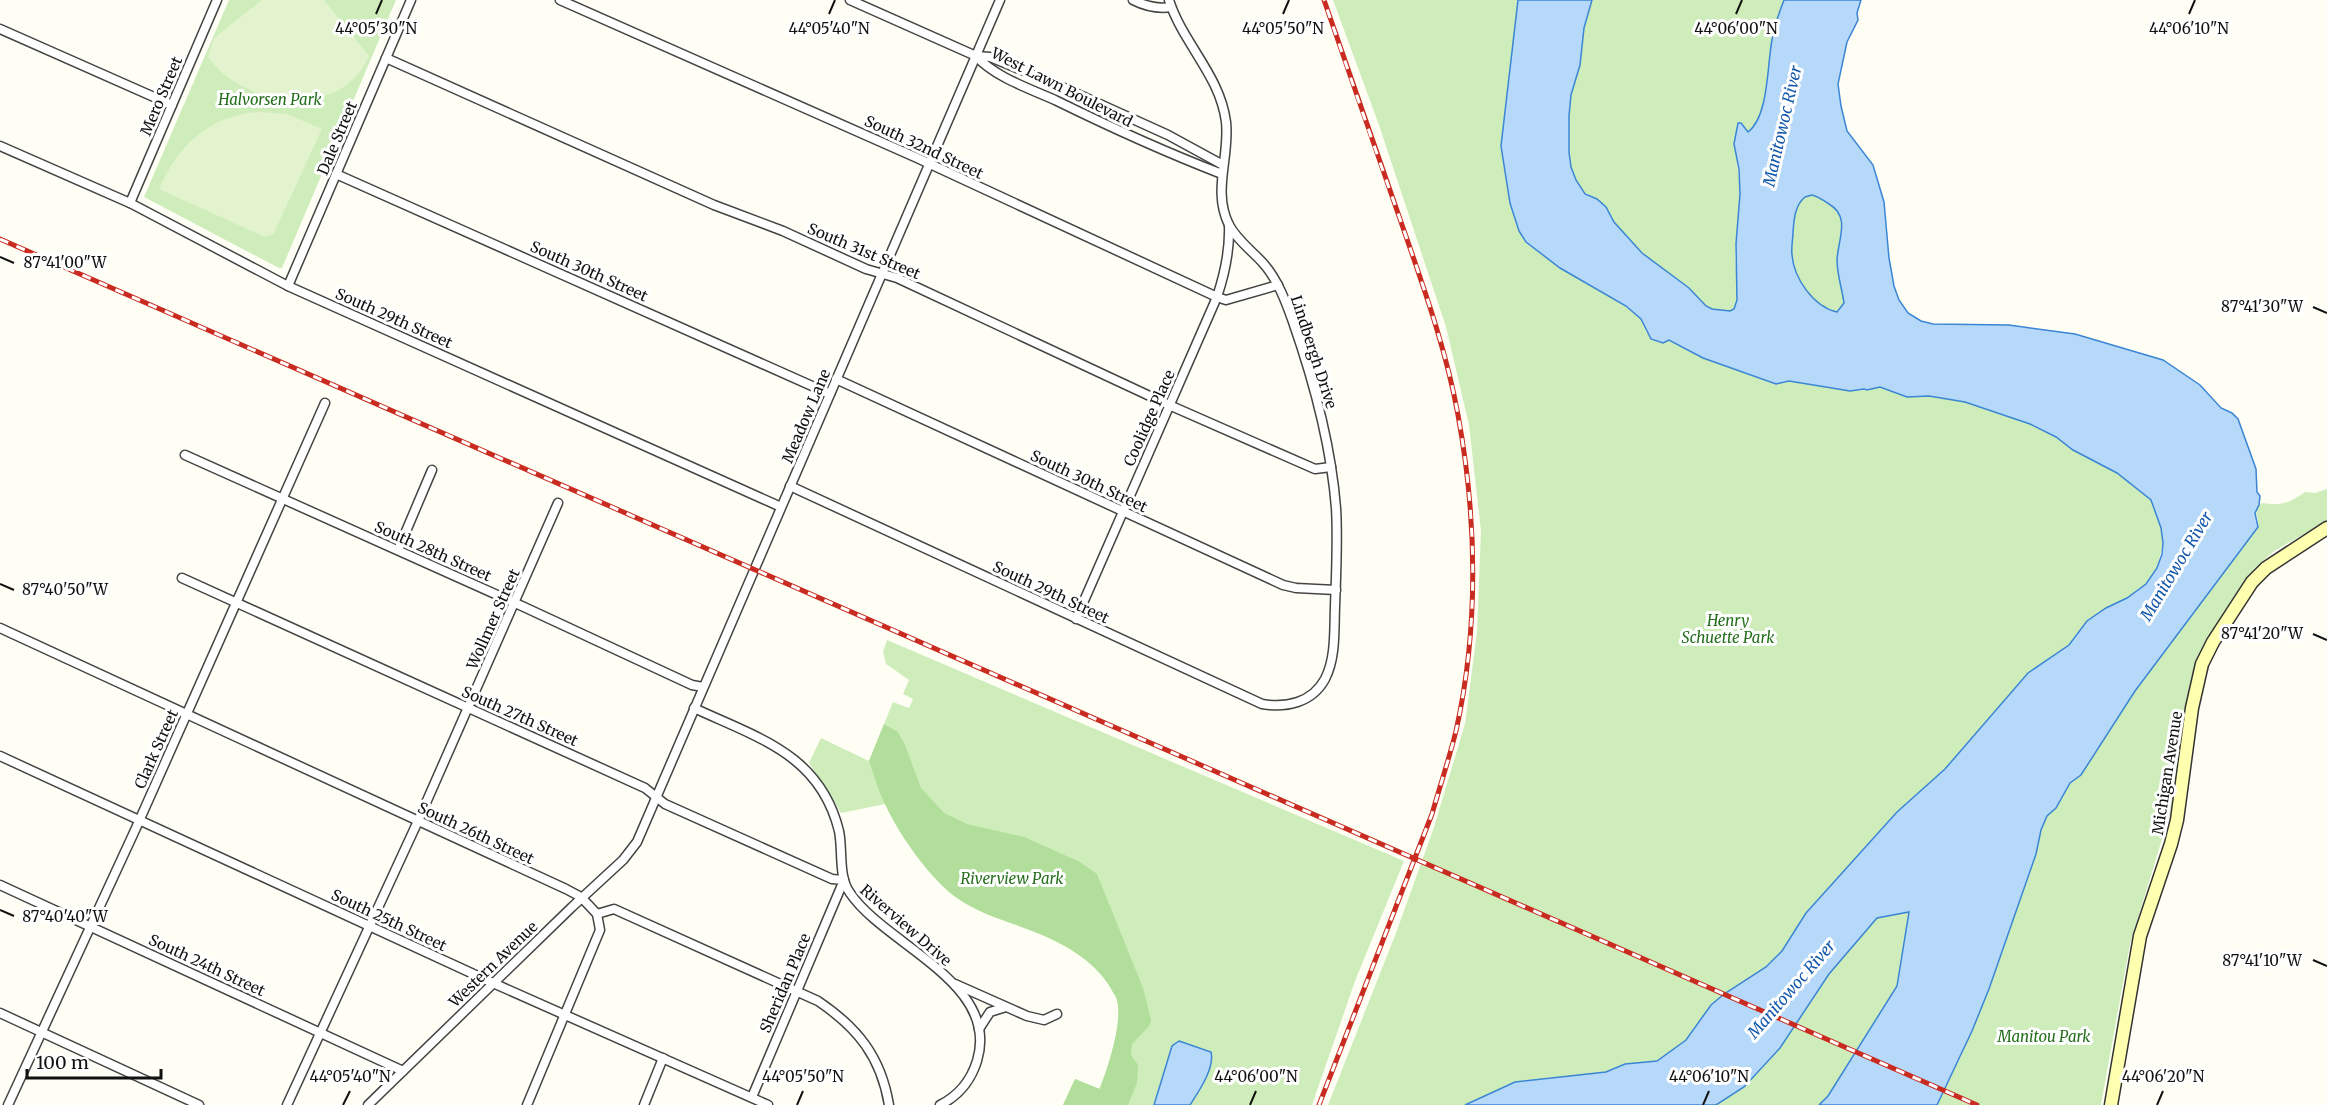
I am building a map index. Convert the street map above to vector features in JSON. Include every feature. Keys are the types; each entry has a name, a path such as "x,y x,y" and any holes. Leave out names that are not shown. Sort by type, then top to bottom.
{"street":[{"name":"Mero Street","path":"130,203 217,0"},
{"name":"Dale Street","path":"288,286 411,0"},
{"name":"South 32nd Street","path":"560,0 929,164 1216,297 1226,300 1278,285"},
{"path":"850,0 976,56"},
{"name":"Meadow Lane","path":"637,842 1000,0"},
{"path":"1133,0 1162,8 1170,4"},
{"name":"Lindbergh Drive","path":"1170,4 1190,45 1204,62 1220,95 1227,133 1221,198 1229,225 1244,245 1263,263 1278,285 1293,322 1323,423 1336,509 1336,590 1333,643 1324,680 1314,692 1304,699"},
{"path":"0,29 172,105"},
{"name":"West Lawn Boulevard","path":"976,56 990,57 1051,81 1168,135 1223,170"},
{"name":"West Lawn Boulevard","path":"976,56 986,67 1162,151 1223,170"},
{"name":"South 31st Street","path":"386,58 714,205 783,231 866,269 882,273 1169,405 1315,469 1331,467"},
{"name":"South 29th Street","path":"0,146 130,203 288,286 781,507"},
{"name":"South 30th Street","path":"336,174 830,394"},
{"name":"Coolidge Place","path":"1077,619 1216,297 1226,268 1230,242 1229,225"},
{"name":"South 30th Street","path":"836,379 1283,585 1336,590"},
{"name":"Clark Street","path":"8,1105 140,820 325,403"},
{"name":"South 28th Street","path":"185,454 692,685 703,687"},
{"path":"398,550 432,470"},
{"name":"South 29th Street","path":"790,486 1262,704 1280,707 1304,699"},
{"name":"Wollmer Street","path":"288,1105 418,821 558,503"},
{"name":"Michigan Avenue","path":"2111,1105 2140,936 2177,820 2192,708 2202,664 2213,642 2252,582 2266,568 2327,528"},
{"name":"South 27th Street","path":"182,578 645,788 665,804 832,879 844,880"},
{"name":"South 26th Street","path":"0,628 187,712 582,897 597,914"},
{"name":"Riverview Drive","path":"694,708 776,746 810,772 820,784 831,807 842,848 844,880 849,893 865,910 949,981 968,1000 979,1029 980,1046 974,1070 964,1087 940,1105"},
{"name":"South 25th Street","path":"0,756 493,983 768,1105"},
{"name":"Western Avenue","path":"368,1105 623,860 637,842"},
{"name":"Sheridan Place","path":"752,1097 844,880"},
{"name":"South 24th Street","path":"0,885 403,1071"},
{"path":"527,1105 600,930 597,914 614,909 796,990 818,1001 843,1018 864,1040 885,1082 889,1105"},
{"path":"949,981 1027,1016 1044,1020 1057,1014"},
{"path":"979,1029 990,1012 1006,1006"},
{"path":"0,1013 199,1105"},
{"path":"644,1105 663,1058"}],"green space":[{"name":"Halvorsen Park","path":"229,0 396,0 282,268 144,197"},
{"path":"262,0 324,0 369,56 358,73 345,86 328,95 291,100 252,91 227,77 208,57 214,38"},
{"name":"Henry Schuette Park","path":"1333,0 1518,0 1501,146 1510,203 1526,243 1560,268 1626,306 1641,319 1646,332 1677,344 1703,358 1775,384 1789,381 1850,391 1880,387 1907,397 1929,396 1965,402 2030,424 2117,473 2151,500 2161,528 2163,543 2157,568 2146,584 2127,598 2106,608 2077,633 2069,645 2028,673 1945,769 1897,812 1806,912 1782,951 1766,967 1711,1005 1686,1040 1657,1061 1625,1064 1606,1072 1515,1082 1465,1105 1328,1105 1396,933 1433,830 1465,724 1477,632 1481,531 1469,425 1446,327 1379,125"},
{"path":"1592,0 1784,0 1773,35 1764,102 1760,114 1748,132 1738,123 1736,132 1740,183 1735,258 1738,290 1734,309 1730,311 1711,309 1706,306 1689,288 1642,253 1614,222 1606,207 1597,199 1586,194 1576,180 1569,152 1569,116 1571,95 1580,65 1584,28"},
{"path":"260,112 287,114 322,129 274,233 265,237 159,189 176,159 198,135 226,119"},
{"path":"1812,195 1836,209 1840,215 1842,229 1837,260 1844,303 1837,312 1821,304 1807,291 1797,273 1792,255 1796,210 1805,196"},
{"name":"Manitou Park","path":"2327,489 2327,521 2274,551 2254,569 2235,595 2200,653 2188,695 2170,813 2130,944 2101,1105 1937,1105 1961,1056 1989,989 2047,816 2070,783 2081,775 2135,691 2258,527 2256,511 2259,506 2262,503 2285,503 2305,492 2315,493"},
{"path":"887,640 1404,861 1355,981 1312,1105 1063,1105 1075,1079 1099,1089 1110,1058 1118,1021 1118,1010 1116,997 1104,978 1095,968 1063,945 984,913 960,900 927,869 885,804 841,813 809,763 821,738 869,761 893,702 909,708 913,699 903,694 909,680 886,664 883,652"},
{"name":"Riverview Park","path":"884,724 898,732 921,788 944,813 967,824 1024,837 1080,862 1097,874 1143,988 1151,1020 1149,1026 1132,1044 1131,1055 1138,1065 1137,1083 1128,1105 1063,1105 1075,1079 1100,1089 1116,1032 1118,1009 1116,998 1104,977 1085,959 1063,945 968,905 949,892 927,869 907,843 891,816 869,761"},
{"path":"1910,912 1897,986 1828,1096 1819,1105 1716,1105 1744,1087 1829,974 1877,918"}],"water":[{"name":"Manitowoc River","path":"1518,0 1592,0 1584,28 1580,65 1571,95 1569,116 1569,152 1576,180 1585,194 1597,199 1606,207 1614,222 1642,253 1689,288 1706,306 1730,311 1734,309 1737,300 1736,244 1740,194 1739,169 1734,144 1738,123 1741,123 1748,132 1760,114 1764,102 1773,35 1784,0 1861,0 1857,13 1858,20 1847,42 1838,84 1841,106 1847,131 1873,165 1884,202 1894,286 1899,300 1908,313 1921,321 1933,324 2009,325 2075,334 2163,360 2200,385 2221,408 2238,419 2256,469 2257,492 2260,496 2255,513 2258,527 2135,691 2081,775 2070,783 2056,808 2047,816 1989,989 1937,1105 1819,1105 1828,1096 1897,986 1909,912 1877,918 1829,974 1780,1048 1744,1087 1716,1105 1465,1105 1515,1082 1606,1072 1625,1064 1657,1061 1686,1040 1711,1005 1766,967 1782,951 1806,913 1897,812 1945,769 2028,673 2069,645 2087,621 2146,584 2157,568 2163,543 2161,528 2151,500 2117,473 2073,450 2056,437 2030,424 1965,402 1929,396 1907,397 1880,387 1850,391 1789,381 1776,384 1703,358 1669,340 1663,343 1651,339 1641,319 1626,306 1560,268 1526,242 1519,231 1510,203 1501,146","holes":["1812,195 1836,209 1840,215 1842,229 1837,260 1844,303 1837,312 1813,298 1801,282 1794,264 1792,249 1796,213 1805,197"]},
{"path":"1179,1041 1211,1052 1211,1065 1190,1105 1154,1105 1172,1046"}],"railway":[{"path":"1319,1105 1432,814 1456,731 1463,692 1469,653 1473,573 1469,493 1458,415 1447,365 1425,291 1324,0"},
{"path":"0,239 1977,1105"}]}
